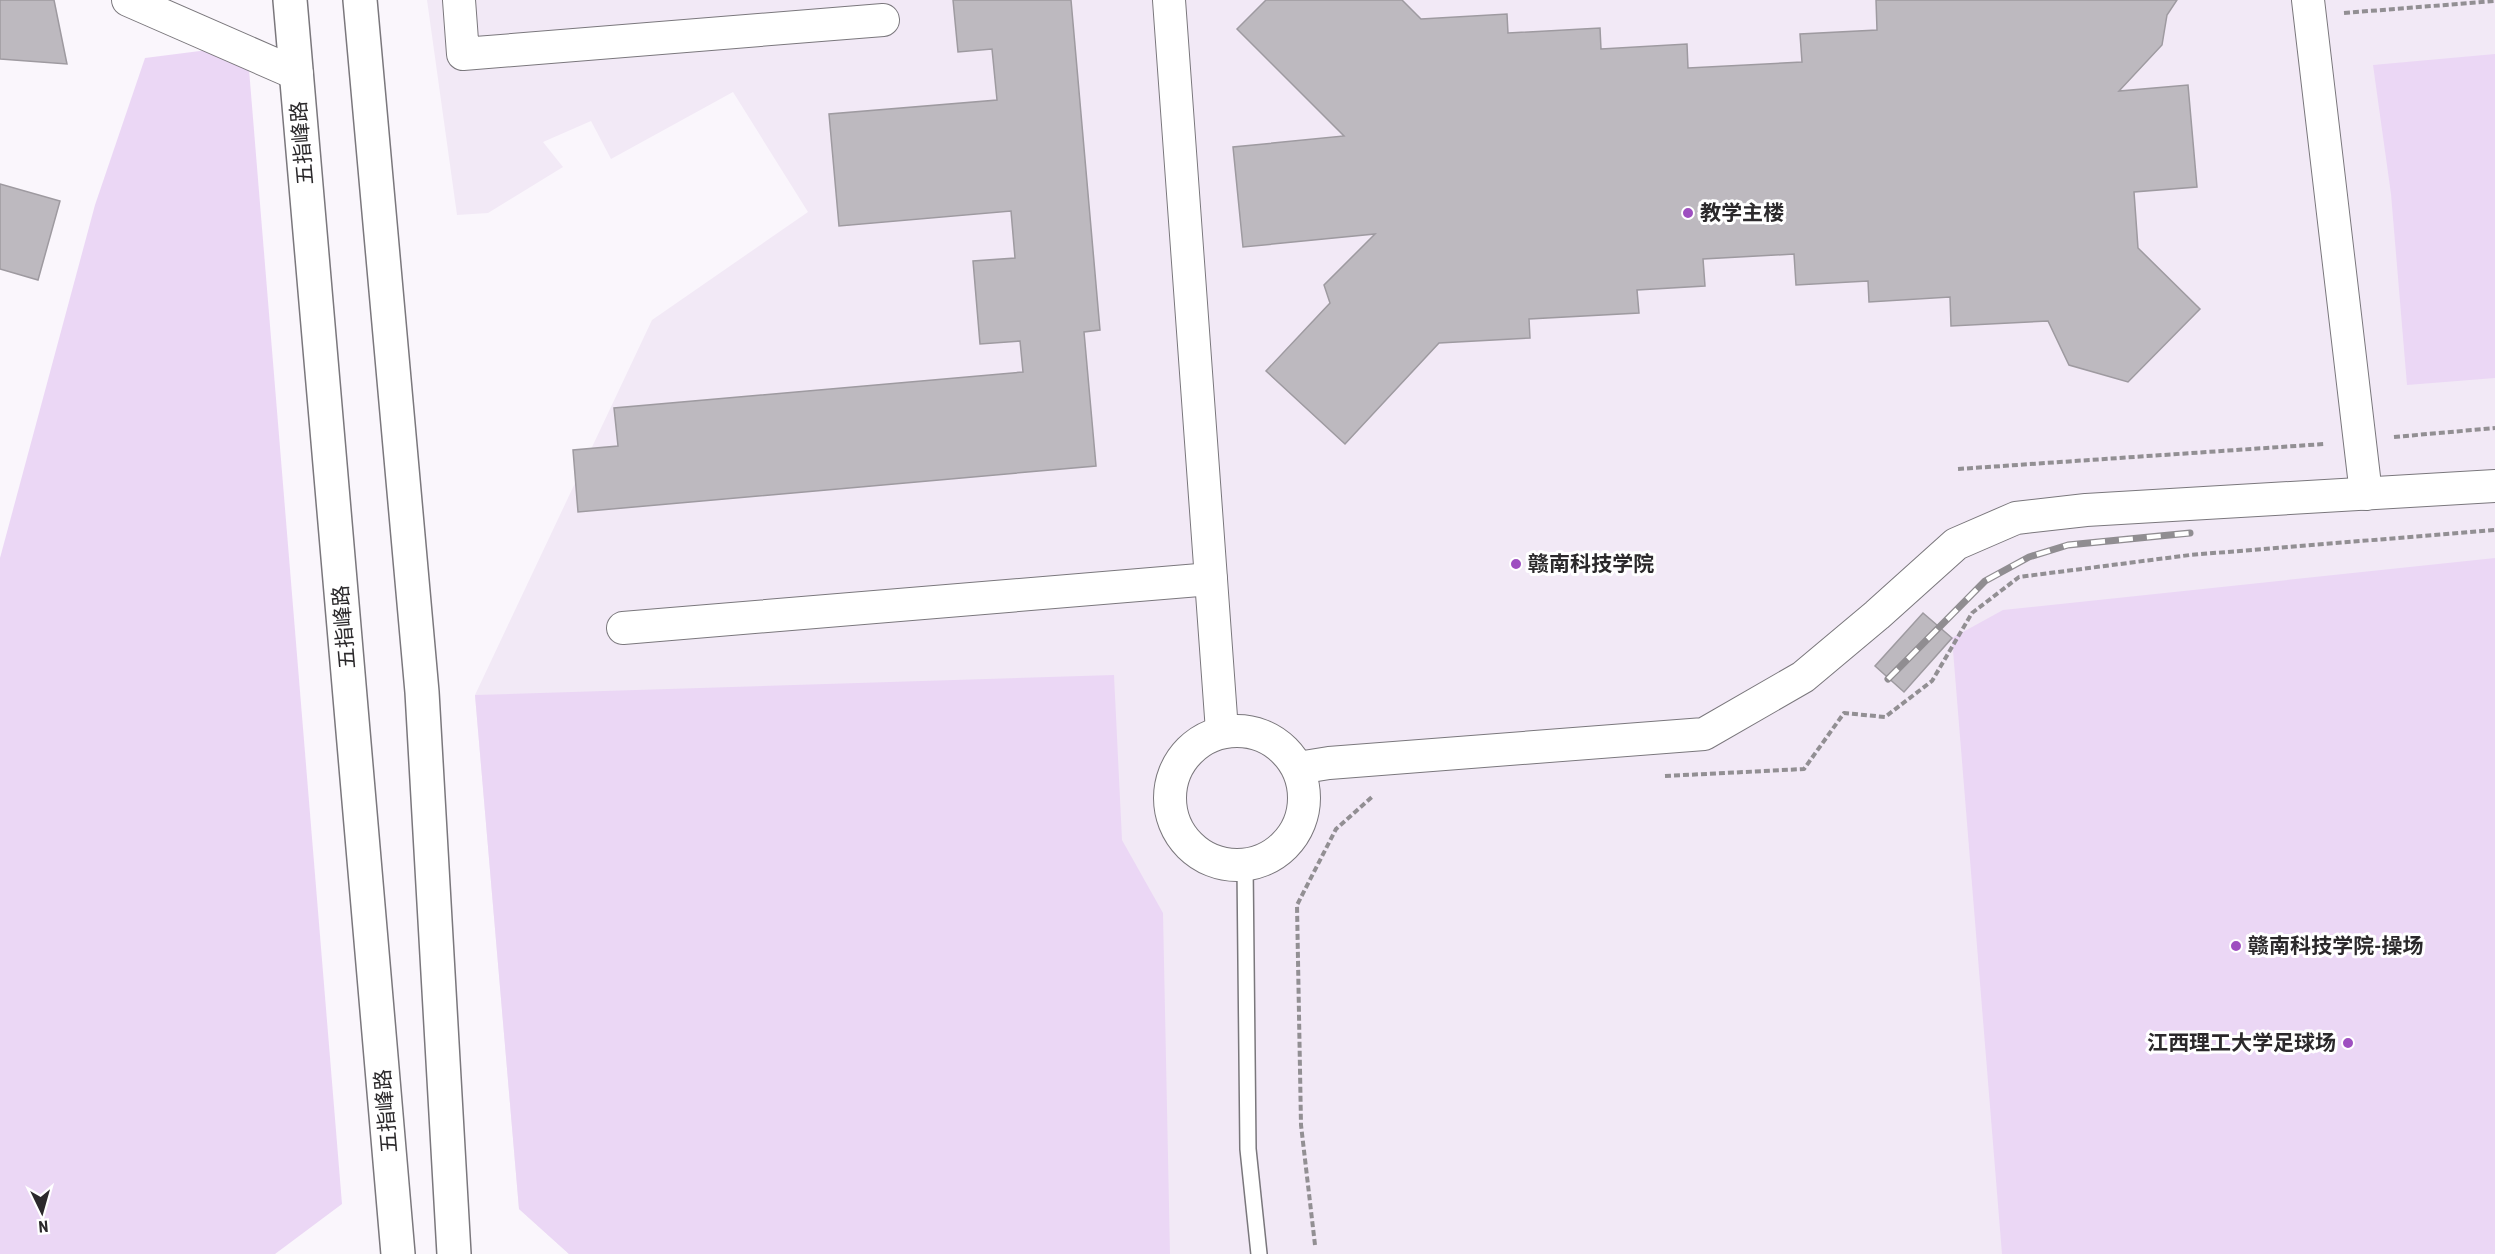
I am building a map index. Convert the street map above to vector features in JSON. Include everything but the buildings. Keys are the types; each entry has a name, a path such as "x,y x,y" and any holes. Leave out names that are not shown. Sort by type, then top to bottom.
{"main road":[{"name":"五指峰路","path":"290,0 398,1254"},
{"path":"360,0 422,692 454,1254"}],"street":[{"path":"128,0 297,74"},
{"path":"459,0 464,54 883,20"},
{"path":"1169,0 1222,731"},
{"path":"2309,8 2366,494"},
{"path":"1298,768 1329,763 1704,734 1803,677 1956,544 2016,518 2086,510 2495,486"},
{"path":"623,628 1211,579"},
{"path":"1242,730 1275,741 1288,753 1298,768 1304,786 1305,804 1300,822 1291,838 1279,851 1263,860 1245,865 1224,864 1205,857 1189,845 1176,829 1170,809 1169,789 1175,769 1187,752 1203,740 1222,731 1242,730"}],"lane":[{"path":"1245,865 1248,1149 1259,1254"}],"path":[{"path":"2309,8 2495,1"},
{"path":"1958,469 2359,441 2495,428"},
{"path":"1656,776 1804,769 1844,713 1885,717 1932,681 1972,613 2019,577 2190,555 2495,531"},
{"path":"1315,1245 1301,1125 1297,905 1336,829 1376,794"}],"shaded area":[{"name":"赣南科技学院","path":"427,0 2495,0 2495,1254 569,1254 519,1209 475,695 652,320 808,212 733,92 611,159 591,121 543,142 563,167 488,213 457,215"},
{"path":"247,45 342,1204 275,1254 0,1254 0,558 95,205 145,58"},
{"path":"2495,54 2495,378 2407,385 2391,194 2373,65"},
{"name":"赣南科技学院-操场","path":"2495,558 2495,1254 2002,1254 1952,638 2003,610"},
{"path":"1114,675 1122,840 1163,913 1170,1254 569,1254 519,1209 475,695"}],"railway":[{"path":"1888,679 1985,581 2029,557 2068,545 2190,533"}],"place":[{"name":"教学主楼","path":"1688,213"},
{"name":"赣南科技学院","path":"1516,564"},
{"name":"赣南科技学院-操场","path":"2236,946"},
{"name":"江西理工大学足球场","path":"2348,1043"}]}
